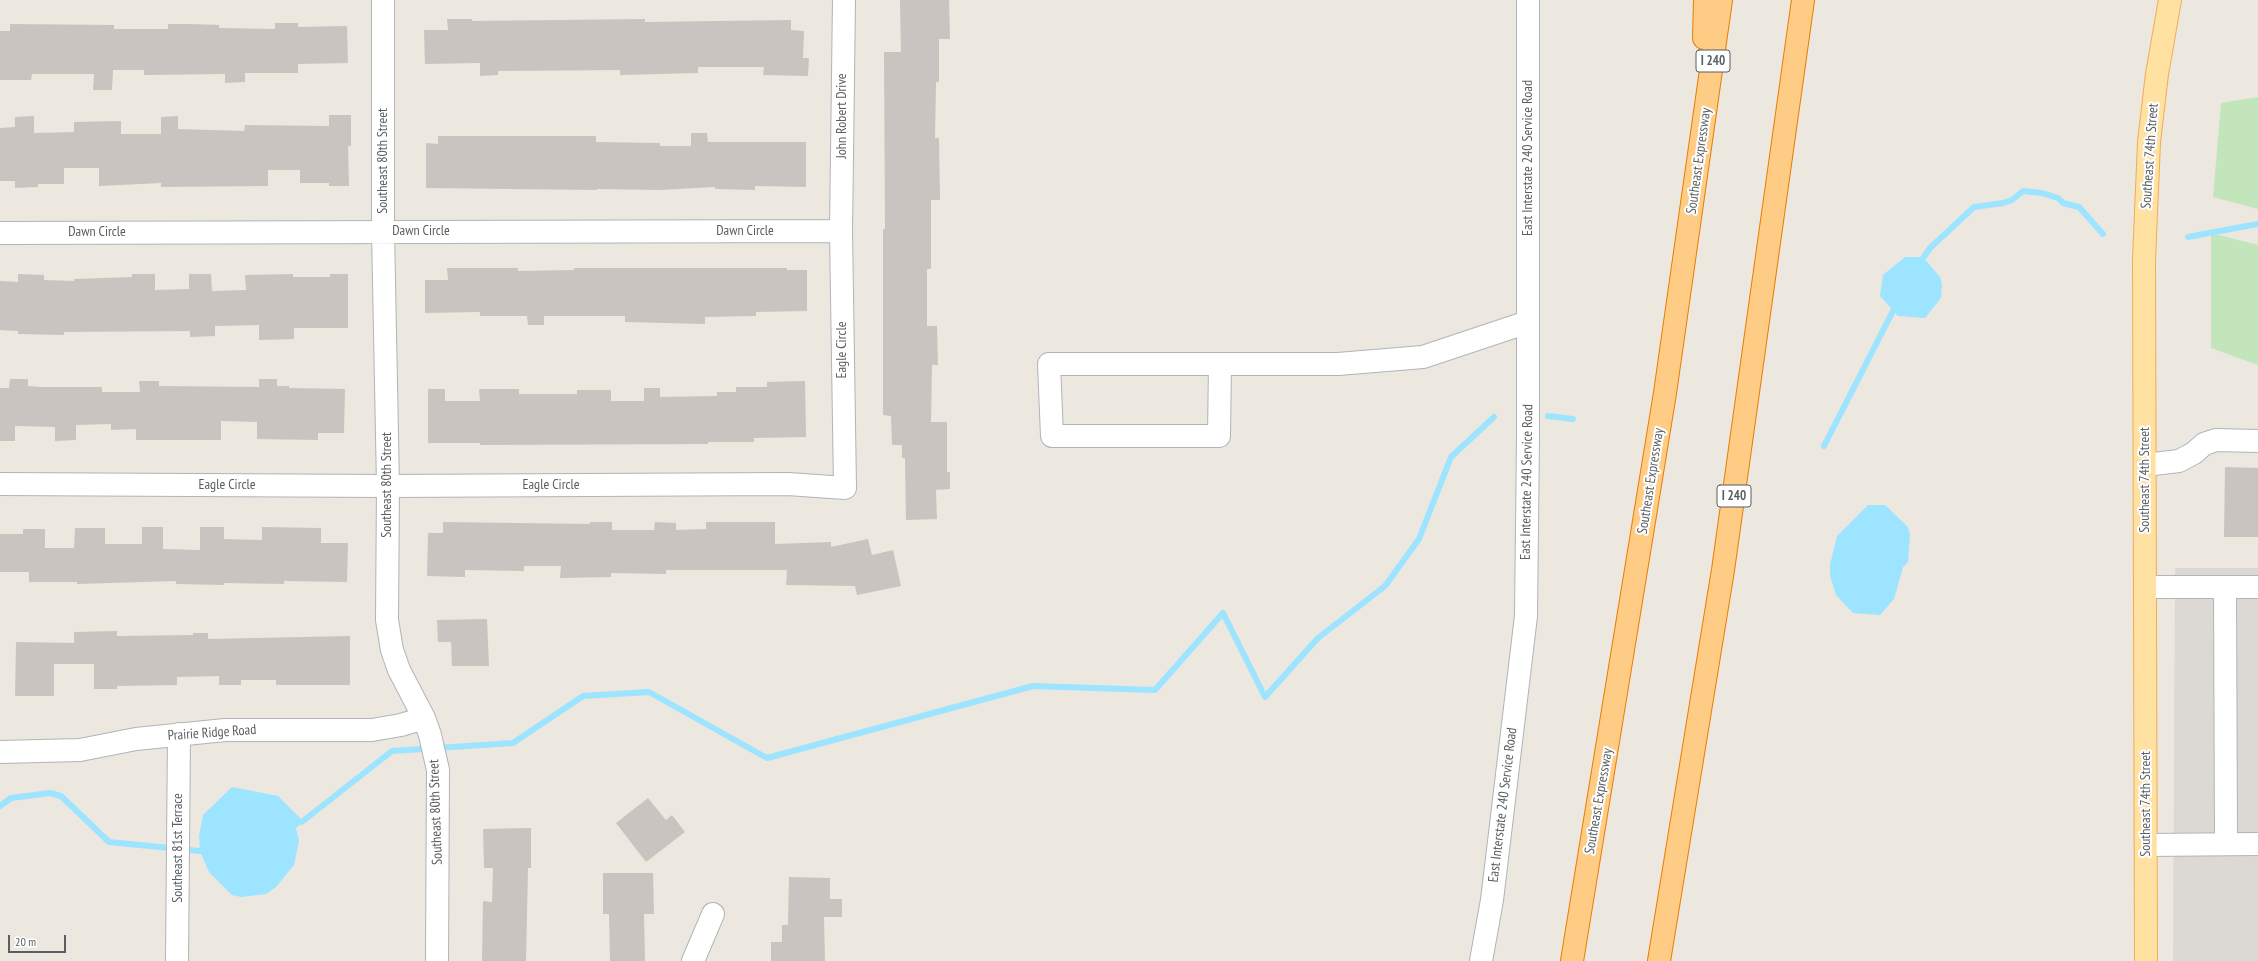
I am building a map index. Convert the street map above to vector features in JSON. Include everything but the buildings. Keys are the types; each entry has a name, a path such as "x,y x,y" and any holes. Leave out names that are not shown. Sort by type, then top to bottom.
{"highway":[{"path":"1704,0 1704,121"},
{"name":"Southeast Expressway","path":"1572,961 1664,401 1721,0"},
{"name":"I 240","path":"1659,961 1723,570 1803,0"},
{"path":"1800,29 1809,0"}],"main road":[{"name":"Southeast 74th Street","path":"2146,961 2146,201 2149,142 2170,0"}],"street":[{"name":"Southeast 80th Street","path":"383,0 383,231 388,486 387,620 392,650 399,670 427,727 438,770 437,961"},
{"name":"John Robert Drive","path":"841,231 844,0"},
{"name":"East Interstate 240 Service Road","path":"1480,961 1492,900 1526,616 1528,0"},
{"name":"Dawn Circle","path":"0,233 841,231"},
{"name":"Eagle Circle","path":"0,484 388,486 788,484 845,488 841,231"},
{"path":"1220,364 1219,436 1052,436 1049,364 1220,364 1338,364 1423,357 1528,322"},
{"path":"2145,465 2180,461 2194,453 2204,444 2216,440 2258,441"},
{"path":"2146,587 2258,587"},
{"path":"2225,587 2226,844"},
{"name":"Prairie Ridge Road","path":"0,752 80,750 136,739 225,730 372,730 427,727"},
{"name":"Southeast 81st Terrace","path":"178,961 180,734"},
{"path":"2146,845 2258,844"},
{"path":"693,961 713,914"}],"shaded area":[{"path":"2175,568 2258,568 2258,961 2173,961"}],"green space":[{"path":"2258,97 2258,209 2213,197 2221,103"},
{"path":"2211,233 2258,245 2258,365 2211,348"}],"water":[{"path":"1905,257 1923,257 1940,277 1942,285 1941,298 1925,318 1898,316 1880,296 1883,275"},
{"path":"1868,505 1885,505 1907,526 1910,534 1908,562 1903,567 1894,599 1880,615 1853,613 1836,595 1830,576 1830,565 1837,536"},
{"path":"232,787 278,796 303,821 296,828 299,841 294,865 276,887 266,894 241,897 232,895 209,872 200,851 199,836 203,815"}],"waterway":[{"path":"1919,264 1930,248 1974,207 2003,203 2012,200 2023,191 2042,193 2058,198 2063,203 2079,207 2103,234"},
{"path":"2188,237 2258,224"},
{"path":"1824,446 1896,305"},
{"path":"1548,416 1573,419"},
{"path":"296,823 303,821 392,751 513,743 583,696 649,692 767,758 1033,686 1155,690 1223,613 1265,697 1318,638 1385,586 1419,539 1451,457 1494,417"},
{"path":"0,806 11,798 50,793 61,796 109,842 200,851 207,849"}]}
